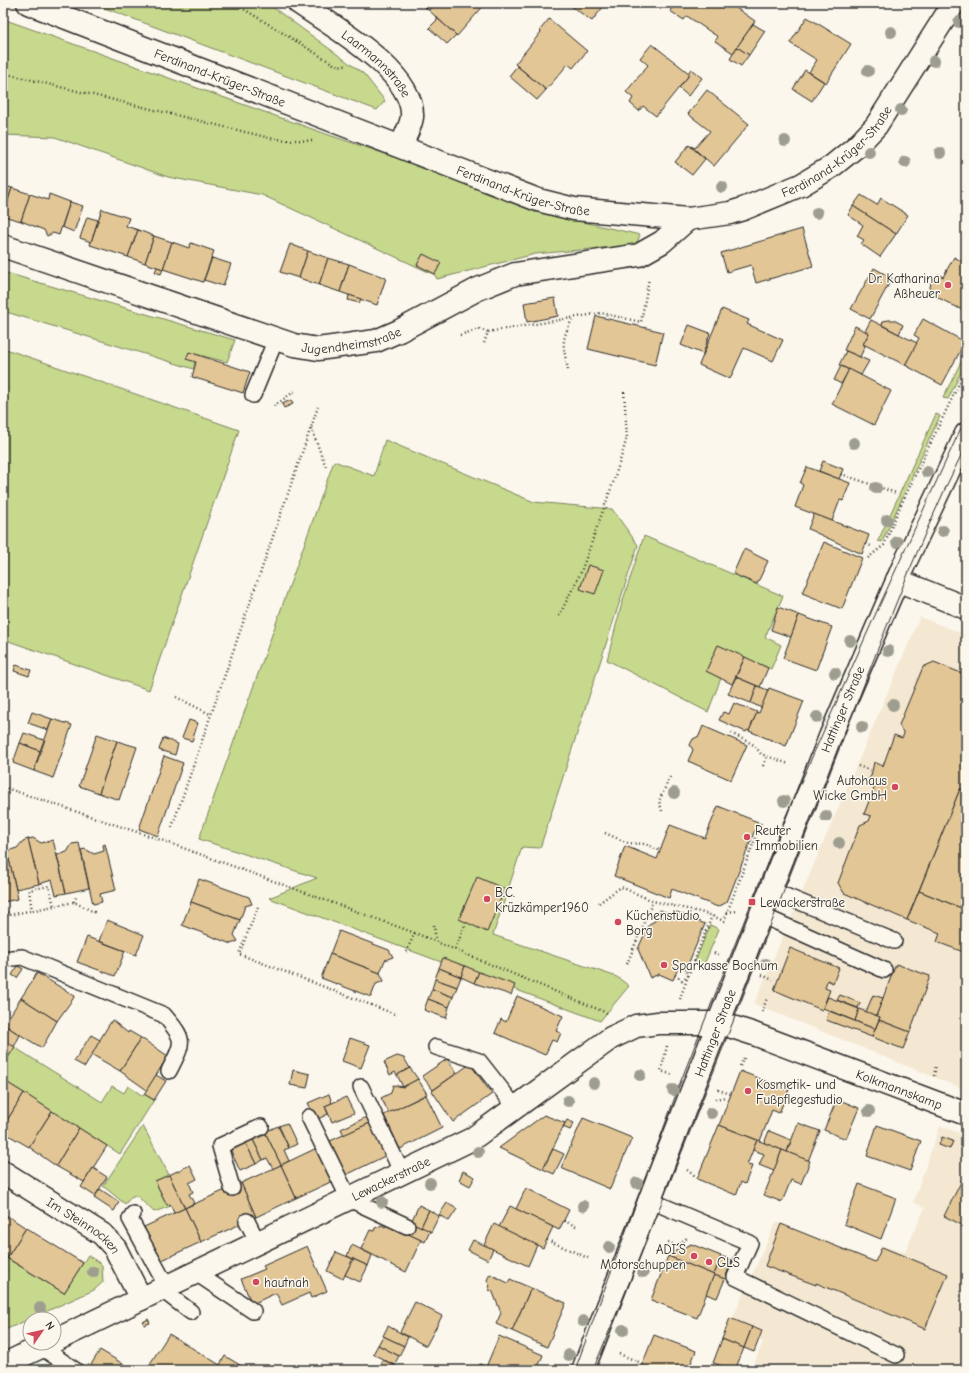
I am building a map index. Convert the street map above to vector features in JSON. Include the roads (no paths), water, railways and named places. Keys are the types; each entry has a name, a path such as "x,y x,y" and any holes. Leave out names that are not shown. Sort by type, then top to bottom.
{"street":[{"name":"Ferdinand-Krüger-Straße","path":"28,3 538,200 574,209 688,219 730,212 766,200 815,178 846,156 876,126 954,3"},
{"name":"Laarmannstraße","path":"299,3 360,45 398,79 409,95 412,118 401,146"},
{"name":"Jugendheimstraße","path":"3,246 294,345 318,349 376,341 399,331 478,289 515,274 639,255 662,242 688,219"},
{"name":"Hattinger Straße","path":"583,1370 720,1023 830,737 897,580 966,434"},
{"path":"897,580 966,608"},
{"name":"Lewackerstraße","path":"62,1337 472,1139 611,1038 636,1026 658,1023 720,1023"},
{"name":"Kolkmannskamp","path":"720,1023 754,1034 966,1114"},
{"name":"Im Steinnocken","path":"3,1172 102,1234 115,1248 141,1299"},
{"name":"Lewackerstraße","path":"5,1362 31,1351"}],"lane":[{"path":"253,394 276,339"},
{"path":"771,890 894,941"},
{"path":"761,915 884,970"},
{"path":"3,959 22,957 164,1015 179,1033 181,1048 169,1071"},
{"path":"436,1047 479,1062 516,1108"},
{"path":"361,1088 402,1173"},
{"path":"309,1117 349,1199 407,1226"},
{"path":"232,1188 220,1146 261,1126"},
{"path":"649,1200 750,1243 735,1277 896,1355"},
{"path":"133,1214 130,1219 164,1288 191,1312"},
{"path":"247,1221 258,1243"},
{"path":"196,1273 254,1311"},
{"path":"55,1351 75,1370"}],"tram line":[{"path":"575,1370 682,1078 785,818 876,613 966,417"},
{"path":"593,1370 682,1153 891,615 927,529 966,445"}],"place":[{"name":"Dr. Katharina Aßheuer","path":"948,285"},
{"name":"Autohaus Wicke GmbH","path":"895,787"},
{"name":"Reuter Immobilien","path":"747,837"},
{"name":"B.C. Krüzkämper1960","path":"487,899"},
{"name":"Lewackerstraße","path":"752,902"},
{"name":"Küchenstudio Borg","path":"618,922"},
{"name":"Sparkasse Bochum","path":"664,965"},
{"name":"Kosmetik- und Fußpflegestudio","path":"748,1091"},
{"name":"ADI´S Motorschuppen","path":"694,1256"},
{"name":"GLS","path":"709,1262"},
{"name":"hautnah","path":"256,1282"}]}
